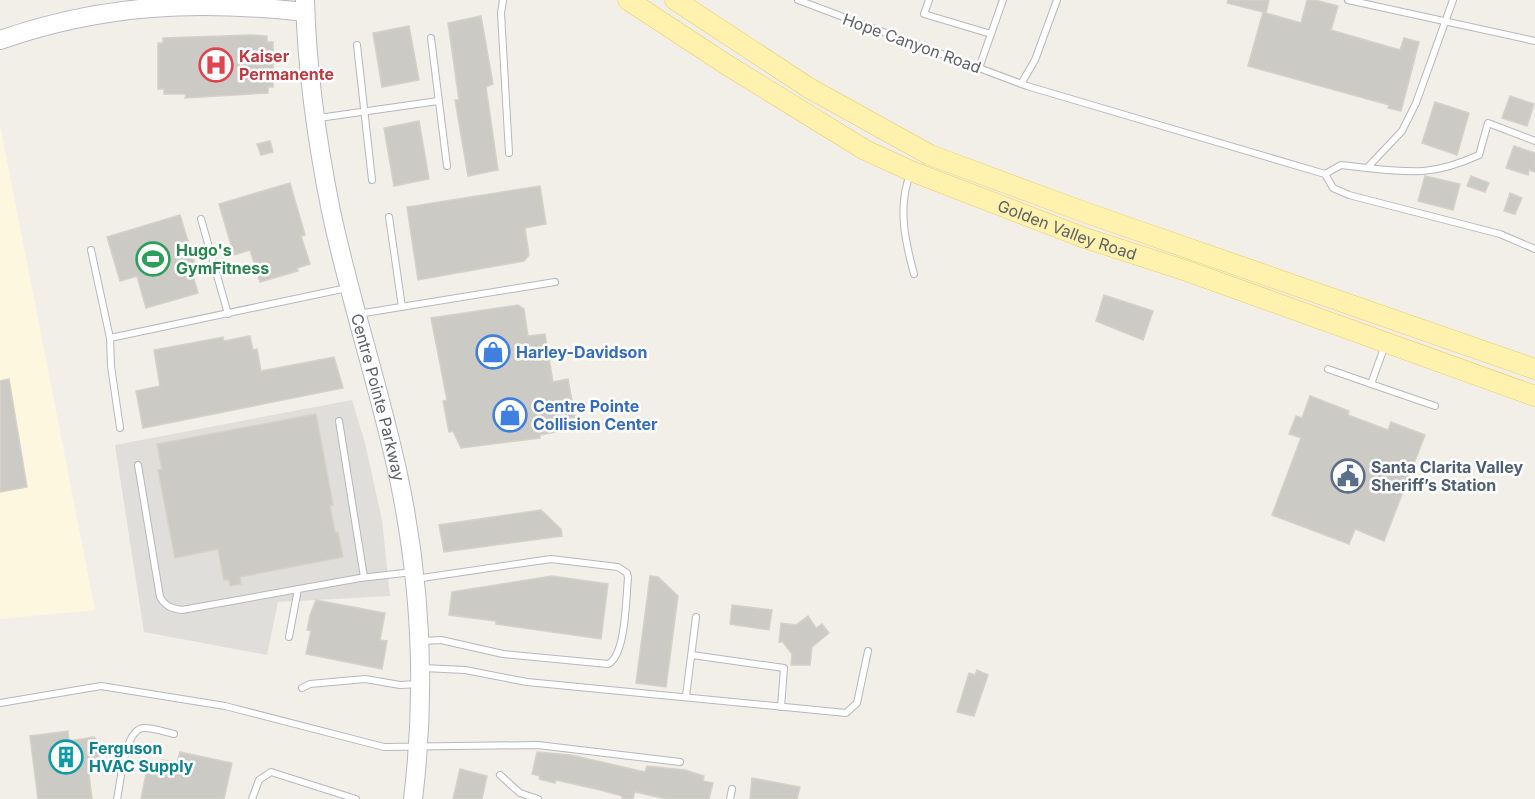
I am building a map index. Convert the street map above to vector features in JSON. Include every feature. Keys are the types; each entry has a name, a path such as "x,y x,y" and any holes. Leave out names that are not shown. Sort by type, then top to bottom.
{"main road":[{"name":"Golden Valley Road","path":"628,0 727,65 865,150 911,171 1085,238 1535,396"},
{"name":"Golden Valley Road","path":"675,0 809,88 930,155 1064,205 1535,369"}],"street":[{"path":"0,40 66,20 153,6 305,6"},
{"name":"Centre Pointe Parkway","path":"305,6 315,118 332,212 399,480 414,576 420,676 418,746 413,799"}],"lane":[{"path":"503,0 501,13 509,153"},
{"name":"Hope Canyon Road","path":"798,0 1024,85 1325,174"},
{"path":"929,0 924,14 991,34"},
{"path":"979,68 1003,0"},
{"path":"1024,85 1057,0"},
{"path":"1348,0 1445,23 1535,40"},
{"path":"1368,168 1402,131 1416,103 1453,0"},
{"path":"431,38 447,166"},
{"path":"357,45 372,180"},
{"path":"315,118 438,101"},
{"path":"1535,141 1488,123 1479,156 1449,169 1413,173 1341,165 1325,174 1333,188 1349,195 1500,234 1535,249"},
{"path":"911,171 904,187 903,212 906,246 914,274"},
{"path":"389,217 402,307"},
{"path":"201,219 228,314"},
{"path":"91,250 110,338 111,366 120,428"},
{"path":"357,314 555,282"},
{"path":"110,338 350,288"},
{"path":"1371,384 1386,342"},
{"path":"1328,369 1435,406"},
{"path":"339,420 364,577"},
{"path":"138,465 160,597 165,605 182,610 364,577 414,576 551,559 618,567 623,569 628,578 620,650 608,664 503,654 441,640 419,641"},
{"path":"289,637 298,589"},
{"path":"686,696 696,617"},
{"path":"302,688 310,684 365,679 400,685 420,676 465,670 527,682 846,713 857,703 868,651"},
{"path":"692,656 784,668 781,707"},
{"path":"0,703 101,686 225,706 384,747 538,745 680,762"},
{"path":"117,799 128,741 133,732 144,727 174,734"},
{"path":"252,799 259,780 271,772 356,799"},
{"path":"500,775 520,793 538,799"},
{"path":"730,799 732,789"}],"shaded area":[{"path":"0,125 95,610 0,619"},
{"path":"352,400 365,443 382,520 390,596 278,602 267,655 144,632 115,445"}],"building":[{"path":"1228,0 1269,0 1266,13 1301,23 1307,0 1315,0 1338,6 1331,30 1400,50 1404,38 1419,42 1401,111 1388,108 1389,105 1248,66 1263,12 1227,3"},
{"path":"481,16 493,84 486,87 498,170 468,176 455,100 459,100 448,23"},
{"path":"409,26 419,80 382,87 373,33"},
{"name":"Kaiser Permanente","path":"267,36 267,42 273,42 273,87 268,87 268,93 185,98 186,94 164,94 164,89 158,89 158,43 163,43 163,38"},
{"path":"1510,96 1534,104 1527,126 1502,118"},
{"path":"1435,102 1469,113 1457,155 1422,143"},
{"path":"419,121 429,179 394,186 384,128"},
{"path":"270,141 273,152 261,155 257,144"},
{"path":"1514,146 1535,153 1535,172 1529,170 1528,175 1506,168"},
{"path":"1425,176 1460,184 1453,210 1418,201"},
{"path":"1471,176 1489,183 1485,192 1467,186"},
{"path":"290,183 305,235 301,236 310,264 297,268 298,271 260,282 250,250 234,255 219,204"},
{"path":"540,186 546,224 525,228 529,255 524,261 418,280 407,207"},
{"path":"1510,193 1522,198 1515,214 1504,211"},
{"name":"Hugo's GymFitness","path":"180,215 198,274 193,276 198,293 146,308 137,276 120,281 107,237"},
{"path":"1104,295 1153,311 1143,340 1096,321"},
{"path":"518,305 524,309 528,336 545,334 553,382 568,379 577,428 540,435 540,438 461,448 453,431 449,432 443,401 447,400 431,318"},
{"path":"250,336 253,350 257,349 261,371 334,357 343,388 143,428 136,391 160,386 154,350 223,337 224,341"},
{"path":"9,379 27,487 0,492 0,381"},
{"name":"Santa Clarita Valley Sheriff’s Station","path":"1310,396 1349,411 1348,415 1388,430 1391,422 1425,435 1384,541 1355,529 1349,544 1272,515 1301,438 1289,434 1296,416 1302,418"},
{"path":"316,414 333,505 330,506 343,557 240,577 241,584 230,586 229,580 224,580 218,549 175,558 158,470 162,469 157,444"},
{"path":"541,510 561,529 562,536 444,552 439,525"},
{"path":"552,576 608,584 601,639 449,615 452,592"},
{"path":"650,576 658,577 678,596 666,687 636,683"},
{"path":"316,600 385,613 380,640 387,641 382,669 306,654 311,631 307,630"},
{"path":"732,605 772,610 769,630 730,624"},
{"path":"808,616 816,628 822,624 829,633 812,647 810,665 791,665 792,654 783,642 779,642 781,623 796,625"},
{"path":"977,670 988,675 974,716 957,712 969,673 975,675"},
{"name":"Ferguson HVAC Supply","path":"68,731 69,741 94,737 97,740 102,773 89,774 92,799 38,799 30,736"},
{"path":"180,752 232,763 224,799 141,799 147,769 154,764 161,766 162,760 177,763"},
{"path":"537,752 571,755 645,772 647,766 685,770 704,776 703,781 713,783 709,799 666,799 635,792 633,799 622,799 622,796 600,790 556,780 555,783 539,779 540,776 532,774"},
{"path":"460,769 487,776 482,799 453,799"},
{"path":"752,778 800,787 797,799 750,799"}],"place":[{"name":"Kaiser Permanente","path":"216,65"},
{"name":"Hugo's GymFitness","path":"153,259"},
{"name":"Harley-Davidson","path":"493,352"},
{"name":"Centre Pointe Collision Center","path":"510,415"},
{"name":"Santa Clarita Valley Sheriff’s Station","path":"1348,476"},
{"name":"Ferguson HVAC Supply","path":"66,757"}]}
